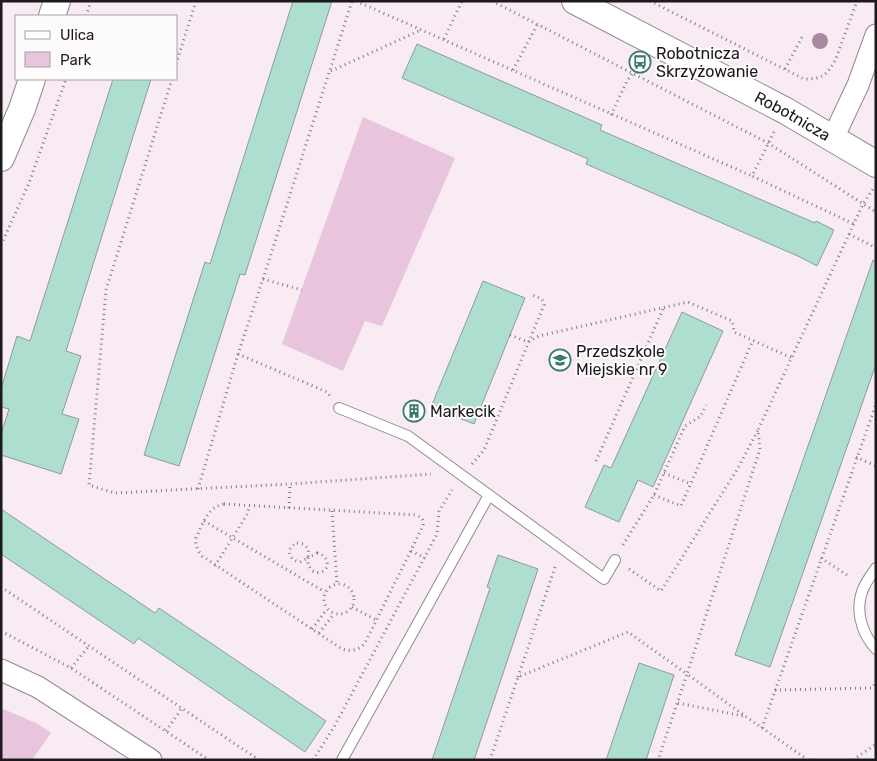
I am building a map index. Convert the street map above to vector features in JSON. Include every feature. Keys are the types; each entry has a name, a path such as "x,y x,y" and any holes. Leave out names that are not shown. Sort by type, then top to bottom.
{"street":[{"path":"52,15 57,1"},
{"name":"Robotnicza","path":"575,1 746,90 876,164"},
{"path":"833,138 858,85 876,35"},
{"path":"1,158 22,109 32,80"},
{"path":"1,670 38,687 151,760"}],"lane":[{"path":"339,408 408,436 604,579 615,560"},
{"path":"342,760 489,495"},
{"path":"876,568 864,586 860,601 863,631 876,649"}],"path":[{"path":"1,6 3,1"},
{"path":"86,15 91,1"},
{"path":"178,58 196,1"},
{"path":"198,490 238,354 354,1 422,29 611,115 752,176 854,224"},
{"path":"444,39 462,1"},
{"path":"492,1 768,143 876,212"},
{"path":"650,1 804,79 824,76 829,70 835,61 857,1"},
{"path":"513,70 537,25"},
{"path":"330,71 422,29"},
{"path":"785,69 802,37"},
{"path":"611,115 627,81 634,73"},
{"path":"1,245 29,183 66,80"},
{"path":"172,80 106,290 89,485 114,493 198,490 433,474"},
{"path":"752,176 768,143"},
{"path":"706,404 701,416 685,426 654,495 615,560 661,591 738,468 792,358 848,234 863,204 876,184"},
{"path":"848,234 876,248"},
{"path":"263,279 302,290"},
{"path":"484,450 544,304 542,299 530,294"},
{"path":"510,335 528,342 539,336 688,302 732,321 734,332 792,358"},
{"path":"596,461 664,307"},
{"path":"654,495 681,506 753,340"},
{"path":"238,354 327,392 339,408"},
{"path":"762,728 876,404"},
{"path":"658,760 760,449 758,430"},
{"path":"856,457 876,466"},
{"path":"664,472 691,484"},
{"path":"289,508 290,484"},
{"path":"313,760 334,727 437,534 439,511 453,489 447,484"},
{"path":"228,504 249,506 419,516 423,520 423,526 411,551 365,643 359,648 352,650 342,649 202,556 196,545 196,538 210,511 216,506 228,504"},
{"path":"215,566 248,513 249,506"},
{"path":"332,511 337,584"},
{"path":"204,521 325,592"},
{"path":"308,558 300,562 294,561 289,552 292,546 297,543 303,544 308,548 308,558 309,568 311,570 317,573 326,570 328,564 326,558 320,554 308,558"},
{"path":"490,760 562,548"},
{"path":"411,551 425,558"},
{"path":"821,558 864,586"},
{"path":"328,564 336,563"},
{"path":"337,584 346,586 353,593 352,607 344,614 334,614 327,609 324,602 325,592 337,584"},
{"path":"1,587 259,760"},
{"path":"352,607 376,620"},
{"path":"312,629 327,609"},
{"path":"319,633 334,614"},
{"path":"1,631 71,668 209,760"},
{"path":"518,677 628,632 808,760"},
{"path":"71,668 89,646"},
{"path":"776,690 872,688 876,683"},
{"path":"678,702 745,716"},
{"path":"166,731 182,708"},
{"path":"852,760 876,744"}],"green space":[{"path":"363,117 455,158 382,326 365,321 343,371 282,344"},
{"path":"1,708 38,724 51,733 32,760 1,760"}],"building":[{"path":"293,1 332,1 245,275 240,274 179,466 144,455 205,262 210,264"},
{"path":"417,44 602,125 600,130 834,230 817,266 586,164 588,159 402,78"},
{"path":"113,80 151,80 66,351 81,356 62,414 79,419 61,474 1,455 1,434 9,409 1,407 1,389 17,336 30,341"},
{"path":"873,260 876,261 876,364 770,667 735,655"},
{"path":"483,281 525,298 474,424 431,407"},
{"path":"682,312 723,331 653,487 638,480 619,522 585,507 604,465 611,468"},
{"path":"1,509 155,613 159,608 326,721 305,752 138,638 134,644 1,554"},
{"path":"498,555 538,569 474,760 432,760 490,588 487,587"},
{"path":"639,663 674,675 646,760 606,760"}],"place":[{"name":"Robotnicza Skrzyżowanie","path":"640,62"},
{"name":"Przedszkole Miejskie nr 9","path":"560,360"},
{"name":"Markecik","path":"414,411"}]}
